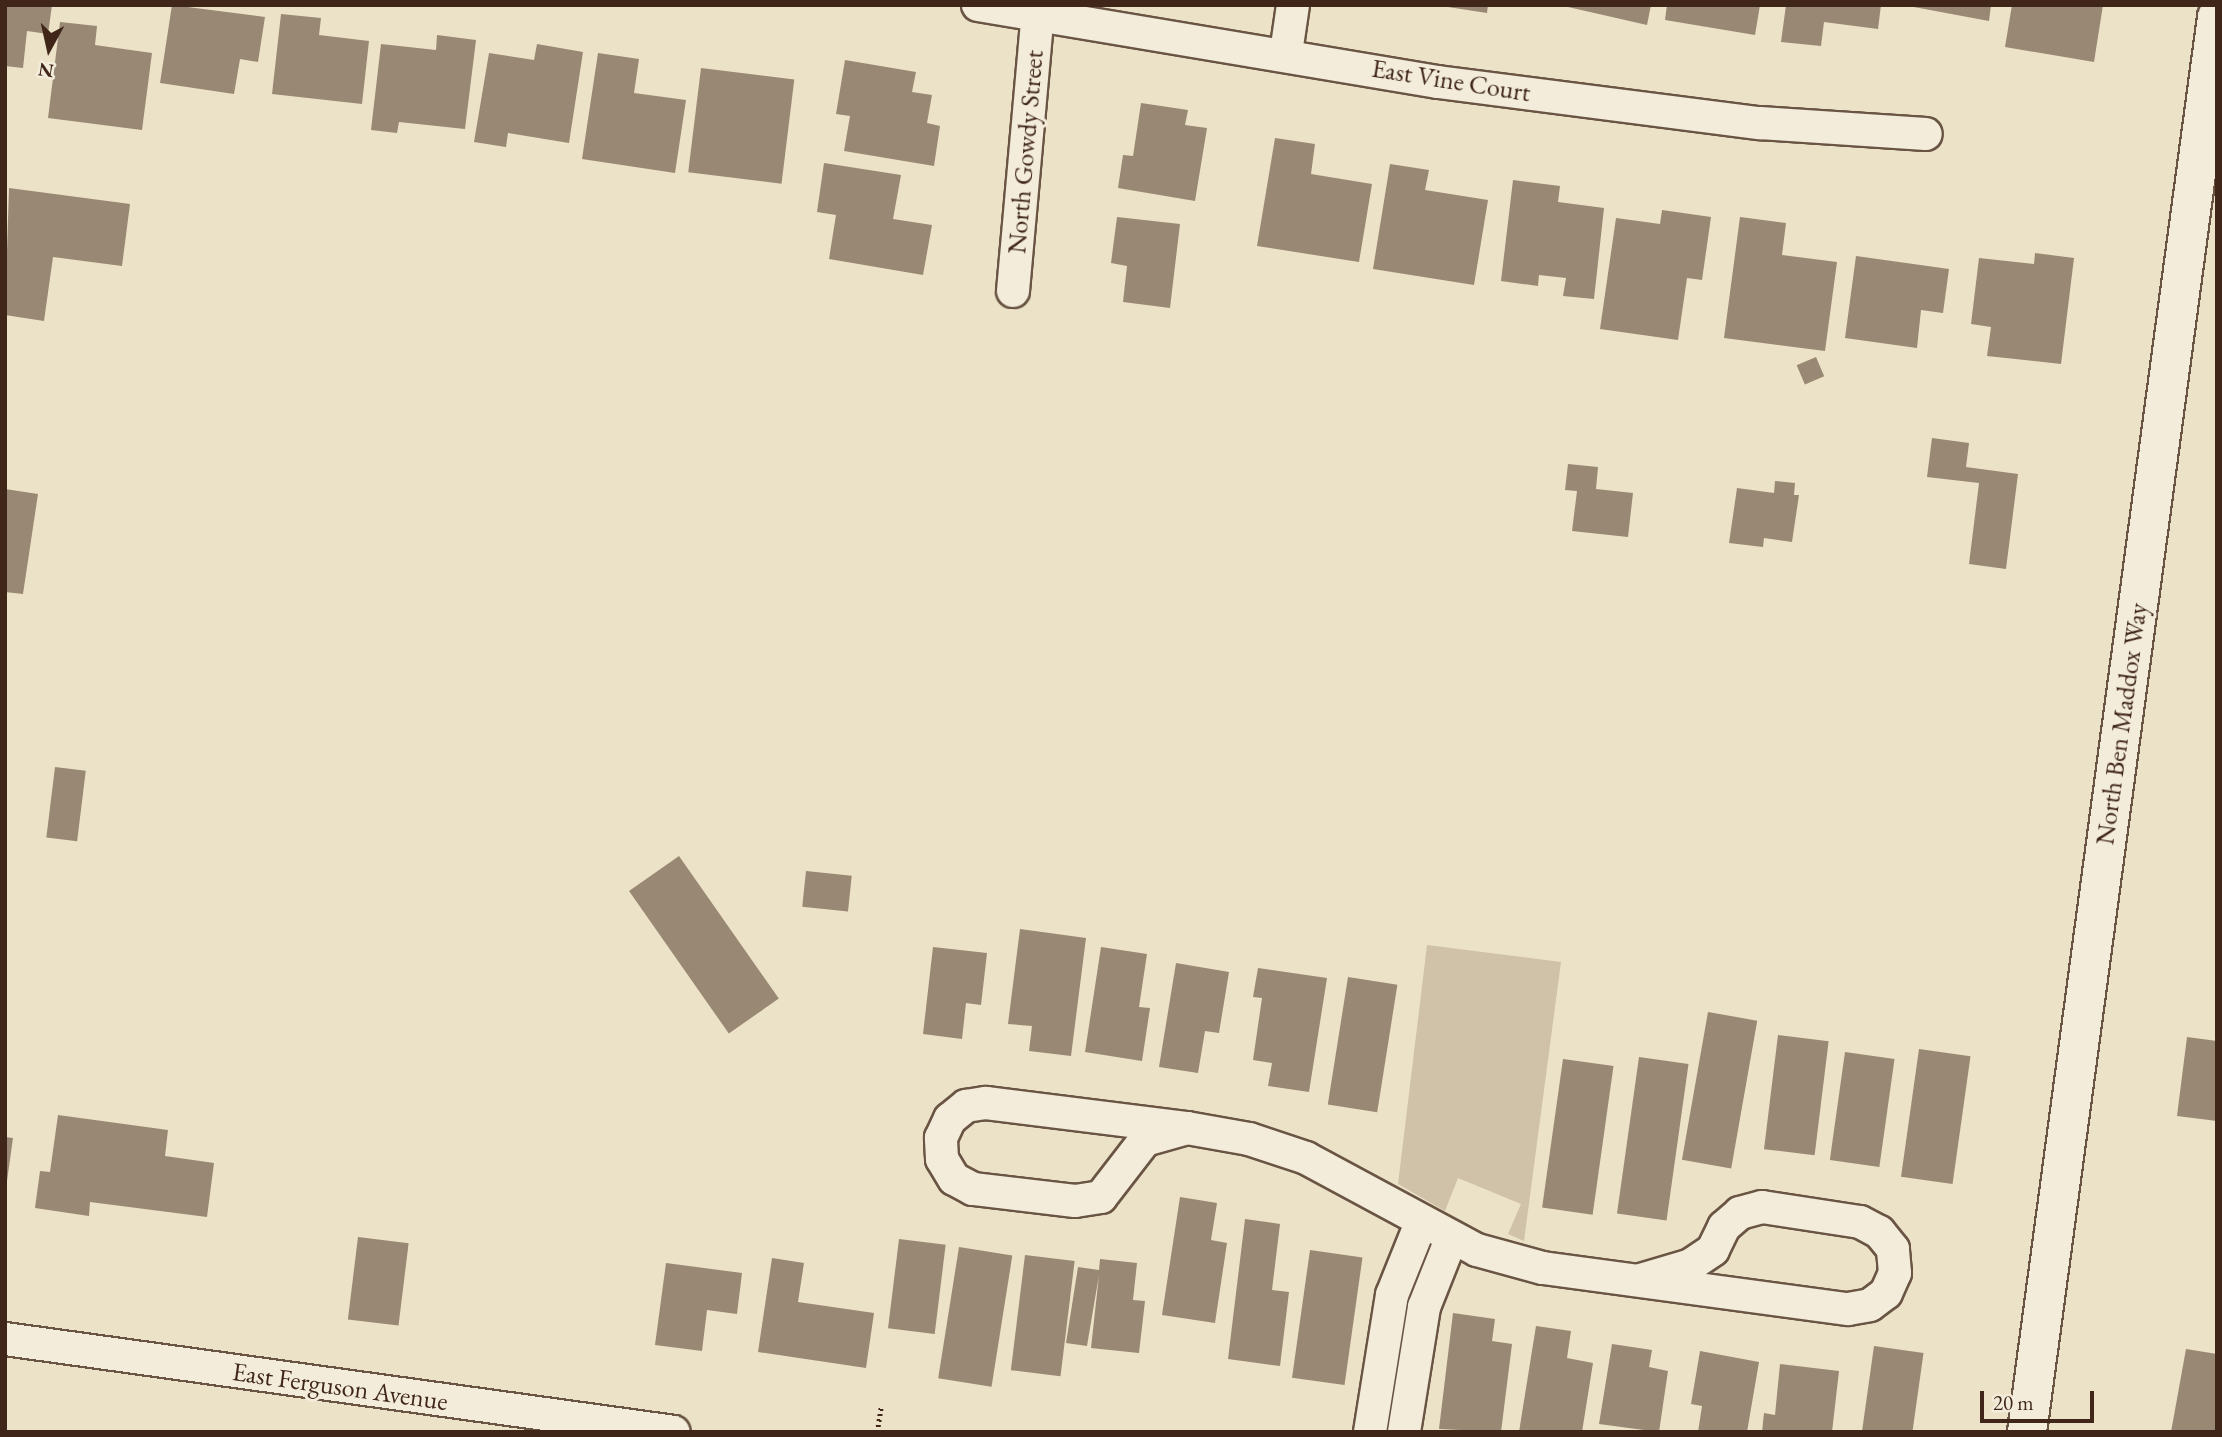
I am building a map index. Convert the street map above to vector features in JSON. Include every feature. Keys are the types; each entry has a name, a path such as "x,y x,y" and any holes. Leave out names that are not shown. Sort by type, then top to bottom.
{"main road":[{"name":"North Ben Maddox Way","path":"2027,1432 2217,17"}],"street":[{"name":"East Vine Court","path":"978,5 1286,54 1438,82 1747,121 1926,134"},
{"path":"1286,54 1293,5"},
{"name":"North Gowdy Street","path":"1013,291 1038,13"},
{"path":"1187,1128 1145,1140 1101,1197 1075,1201 973,1189 954,1179 942,1159 941,1138 950,1119 965,1106 986,1103 1187,1128 1249,1139 1306,1158 1451,1239 1543,1268 1848,1309 1870,1306 1886,1293 1895,1273 1893,1249 1879,1231 1860,1222 1762,1207 1740,1213 1724,1227 1713,1250 1691,1265 1641,1280"},
{"path":"1370,1432 1392,1295 1421,1223"},
{"path":"1404,1432 1424,1307 1451,1239"},
{"name":"East Ferguson Avenue","path":"5,1339 674,1432"}],"path":[{"path":"877,1432 881,1406"}],"shaded area":[{"path":"1427,945 1561,962 1524,1241 1508,1234 1521,1204 1458,1178 1445,1211 1398,1184"}],"building":[{"path":"5,5 52,5 48,34 27,31 23,68 5,66"},
{"path":"172,5 265,17 258,62 240,59 234,94 160,83"},
{"path":"1435,5 1488,5 1487,13"},
{"path":"1568,5 1651,5 1647,25 1568,7"},
{"path":"1667,5 1760,5 1755,35 1665,20"},
{"path":"1786,5 1881,5 1878,29 1824,22 1821,46 1781,42"},
{"path":"1903,5 1991,5 1989,21"},
{"path":"2012,5 2103,5 2094,62 2005,47"},
{"path":"281,14 321,18 319,35 369,41 362,104 272,94"},
{"path":"60,22 97,26 95,45 152,53 142,130 48,118"},
{"path":"437,35 476,40 465,129 399,122 397,133 371,130 381,44 436,50"},
{"path":"537,44 583,52 569,143 508,133 506,147 474,142 489,53 534,60"},
{"path":"598,53 639,59 634,93 686,100 675,173 582,159"},
{"path":"845,60 916,72 912,92 932,95 927,123 940,126 934,166 844,151 850,116 836,114"},
{"path":"701,68 794,79 782,184 688,172"},
{"path":"1141,103 1188,110 1185,125 1207,128 1195,201 1118,188 1123,155 1133,156"},
{"path":"1275,138 1315,144 1311,174 1372,184 1359,262 1257,246"},
{"path":"824,163 901,175 893,219 932,225 923,275 829,259 836,215 817,212"},
{"path":"1390,164 1429,170 1425,190 1488,200 1474,285 1373,269"},
{"path":"1513,180 1560,186 1558,202 1604,208 1594,299 1563,296 1566,278 1539,275 1538,286 1501,281"},
{"path":"9,188 130,204 122,266 53,257 44,321 5,315"},
{"path":"1662,210 1711,217 1702,280 1687,278 1678,340 1600,329 1616,218 1660,224"},
{"path":"1117,217 1180,224 1170,308 1123,302 1127,266 1111,263"},
{"path":"1740,217 1786,223 1782,255 1837,262 1825,351 1724,338"},
{"path":"2035,253 2074,258 2061,364 1987,356 1991,327 1971,324 1979,258 2034,264"},
{"path":"1856,256 1949,269 1943,313 1921,310 1917,348 1845,338"},
{"path":"1816,357 1824,376 1805,385 1797,365"},
{"path":"1932,438 1969,443 1966,467 2018,474 2006,569 1969,564 1979,483 1927,477"},
{"path":"1568,464 1598,467 1596,489 1633,493 1628,537 1572,531 1577,491 1565,490"},
{"path":"1775,481 1795,483 1794,495 1799,495 1792,542 1764,538 1763,547 1729,543 1737,488 1774,493"},
{"path":"5,489 38,494 23,594 5,592"},
{"path":"55,767 86,771 77,841 46,837"},
{"path":"679,856 779,999 729,1034 629,891"},
{"path":"806,871 852,876 848,912 802,907"},
{"path":"1020,929 1086,938 1071,1056 1029,1051 1032,1026 1008,1024"},
{"path":"933,947 987,953 981,1005 966,1003 962,1039 923,1034"},
{"path":"1101,947 1147,954 1139,1007 1150,1008 1142,1061 1085,1052"},
{"path":"1176,963 1229,972 1219,1033 1205,1031 1198,1073 1159,1067"},
{"path":"1258,968 1327,978 1309,1092 1268,1086 1272,1063 1253,1060 1262,998 1253,997"},
{"path":"1348,977 1397,985 1377,1112 1328,1104"},
{"path":"1708,1012 1757,1021 1731,1168 1682,1160"},
{"path":"1778,1035 1829,1041 1815,1155 1764,1149"},
{"path":"2187,1037 2217,1041 2217,1121 2177,1116"},
{"path":"1919,1049 1970,1056 1953,1184 1901,1177"},
{"path":"1845,1052 1895,1059 1879,1167 1830,1160"},
{"path":"1639,1057 1689,1064 1667,1220 1617,1213"},
{"path":"1563,1059 1614,1066 1593,1215 1542,1208"},
{"path":"58,1115 168,1130 165,1156 214,1163 207,1217 90,1202 89,1216 35,1208 40,1171 50,1172"},
{"path":"5,1137 13,1138 7,1181 5,1181"},
{"path":"1180,1197 1217,1203 1211,1240 1227,1243 1215,1323 1162,1315"},
{"path":"1245,1219 1280,1224 1272,1290 1289,1292 1280,1366 1228,1359"},
{"path":"358,1237 409,1243 399,1326 348,1319"},
{"path":"899,1239 946,1245 935,1334 888,1328"},
{"path":"959,1247 1012,1255 992,1387 938,1378"},
{"path":"1310,1250 1362,1257 1345,1385 1292,1378"},
{"path":"1025,1255 1075,1261 1060,1376 1011,1370"},
{"path":"772,1258 804,1263 798,1302 874,1313 866,1368 758,1352"},
{"path":"1100,1259 1137,1263 1133,1300 1145,1301 1139,1353 1091,1348 1099,1275 1087,1346 1066,1343 1078,1267 1099,1270"},
{"path":"666,1263 742,1273 737,1314 707,1310 702,1351 655,1345"},
{"path":"1453,1313 1495,1319 1492,1341 1512,1344 1501,1432 1439,1429"},
{"path":"1536,1326 1571,1331 1567,1358 1593,1363 1582,1432 1519,1432"},
{"path":"1612,1344 1652,1350 1649,1367 1668,1371 1659,1432 1599,1424"},
{"path":"1874,1346 1924,1353 1912,1432 1862,1432"},
{"path":"2186,1349 2217,1354 2217,1432 2171,1432"},
{"path":"1700,1351 1759,1362 1747,1432 1698,1432 1702,1406 1691,1404"},
{"path":"1780,1364 1839,1371 1832,1432 1762,1432 1764,1413 1775,1415"}]}
